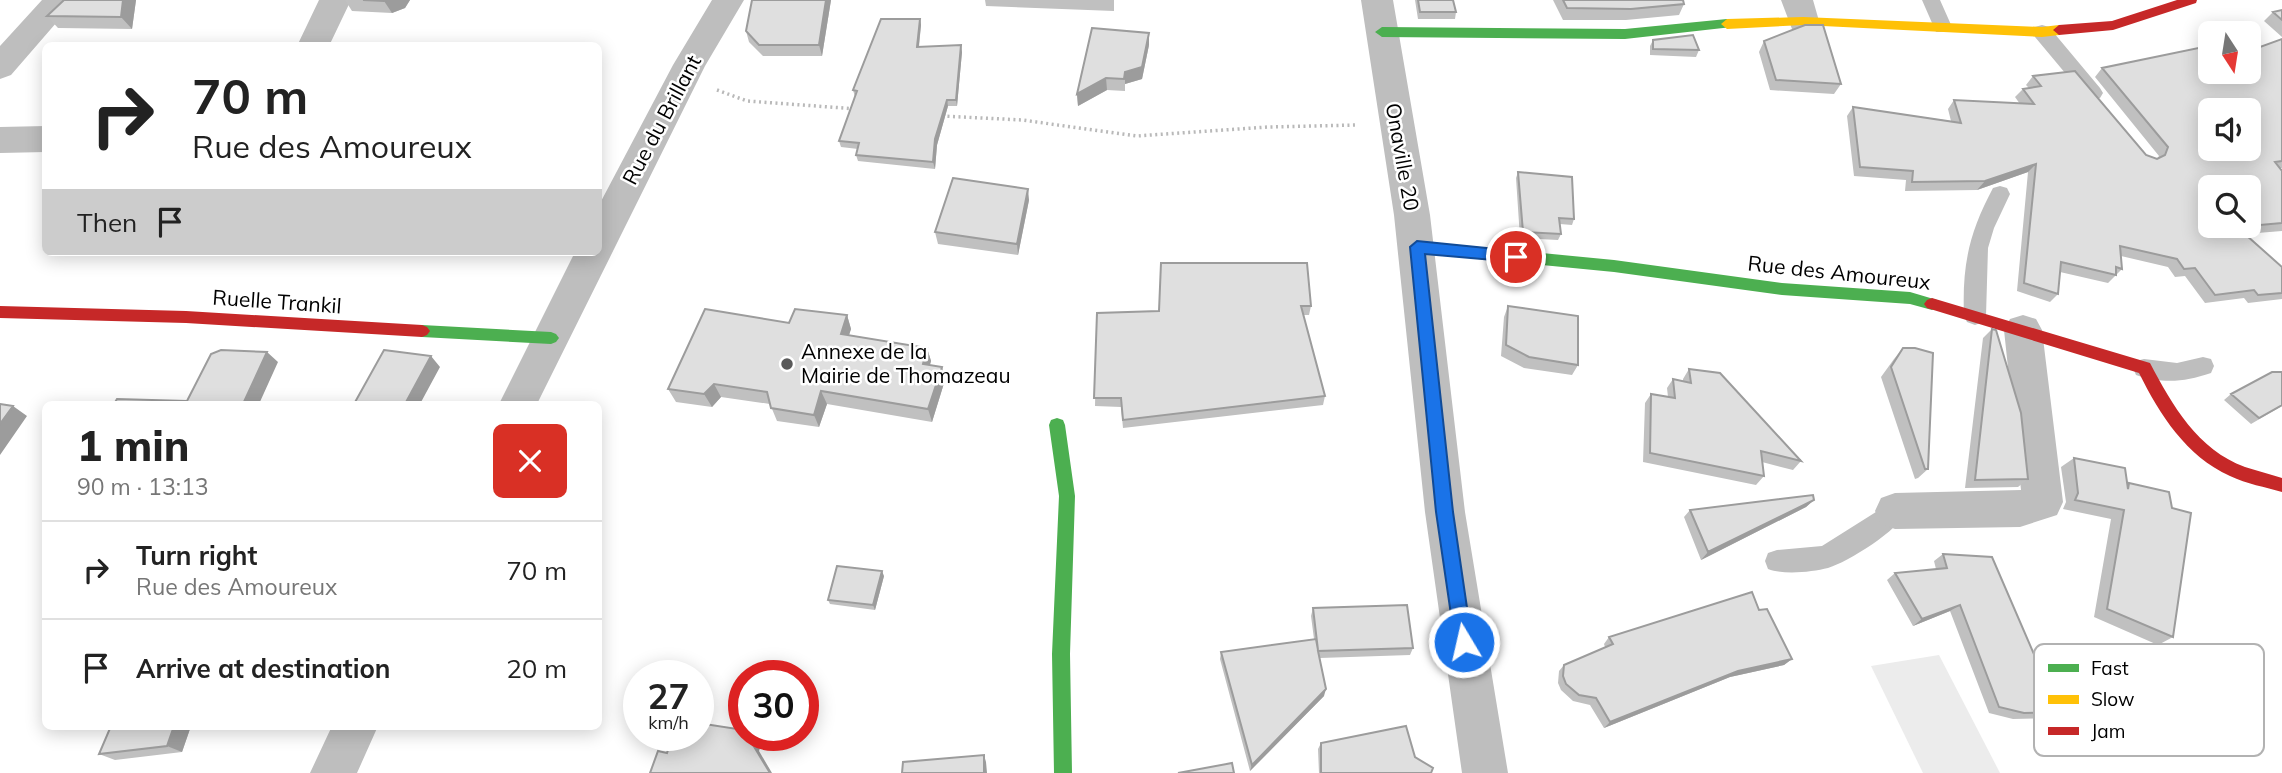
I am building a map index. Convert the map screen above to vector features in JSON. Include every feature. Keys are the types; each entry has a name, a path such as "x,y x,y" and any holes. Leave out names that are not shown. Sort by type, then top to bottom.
{"street":[{"path":"0,67 60,0"},
{"path":"315,42 335,0"},
{"name":"Rue du Brillant","path":"602,234 689,65 728,0"},
{"path":"1380,16 1626,34 1681,31 1691,26 1800,11 1943,27 2042,32 2113,25 2191,0"},
{"name":"Onaville 20","path":"1380,16 1417,247 1445,512 1485,773"},
{"path":"0,140 42,139"},
{"name":"Rue des Amoureux","path":"1417,247 1614,266 1782,289 1910,298 2144,368"},
{"path":"520,401 591,256"},
{"name":"Ruelle Trankil","path":"0,313 186,317 551,338"},
{"path":"1895,511 2020,509 2043,502 2023,330"},
{"path":"2144,368 2183,434 2234,470 2282,485"},
{"path":"1058,425 1067,496 1061,654 1063,773"},
{"path":"333,773 354,730"}],"lane":[{"path":"1931,0 1943,27"},
{"path":"2042,32 2103,105"},
{"path":"1975,316 1973,285 1980,236 1996,209 2000,194"},
{"path":"2144,368 2177,373 2203,366"},
{"path":"1777,561 1826,557 1873,529 1895,511"}],"path":[{"path":"689,65 709,87 747,101 867,109"},
{"path":"929,114 956,118 1022,120 1137,136 1268,127 1363,125 1398,130"}],"shaded area":[{"path":"1939,655 2000,773 1923,773 1871,666"}],"building":[{"path":"64,0 123,0 121,17 47,16"},
{"path":"752,0 826,0 819,45 759,45 746,31"},
{"path":"1418,0 1453,0 1456,12 1420,12"},
{"path":"1563,0 1683,0 1684,4 1631,9 1567,8"},
{"path":"2282,10 2282,20 2273,12"},
{"path":"881,19 920,19 917,47 961,45 956,100 947,100 935,139 933,162 856,155 859,143 839,141 857,91 853,90"},
{"path":"1805,25 1823,25 1841,84 1776,80 1764,41"},
{"path":"1092,28 1149,33 1142,67 1125,72 1124,79 1106,78 1077,94"},
{"path":"1693,35 1699,50 1653,49 1653,40"},
{"path":"2282,39 2282,161 2275,162 2282,171 2282,223 2261,225 2261,175 2198,175 2198,238 2249,238 2282,267 2282,293 2258,295 2254,290 2215,295 2195,268 2184,269 2177,259 2120,246 2122,269 2116,267 2116,275 2061,262 2058,294 2024,283 2036,164 1985,181 1912,182 1913,171 1860,167 1853,107 1961,123 1954,100 2034,104 2023,89 2041,86 2033,76 2075,71 2146,155 2157,159 2165,155 2168,147 2102,68 2198,48 2198,84 2261,84 2261,47"},
{"path":"1518,172 1572,177 1574,219 1559,218 1561,234 1523,232"},
{"path":"953,178 1028,189 1017,244 935,232"},
{"path":"1161,263 1307,263 1311,306 1301,306 1325,396 1123,420 1121,398 1094,398 1097,313 1159,311"},
{"path":"1508,306 1578,316 1578,365 1529,357 1506,345"},
{"path":"705,309 789,323 795,309 847,315 841,334 927,348 923,364 942,367 928,409 821,391 814,415 771,408 767,392 714,384 704,394 668,389"},
{"path":"1992,329 1996,330 2021,413 2028,479 1975,480"},
{"path":"1903,348 1933,353 1928,469 1925,469 1891,367"},
{"path":"221,350 267,352 244,401 187,401 211,354"},
{"path":"384,350 431,356 407,401 356,401"},
{"path":"1689,369 1720,373 1801,461 1761,451 1764,476 1650,453 1651,394 1675,398 1673,379 1691,383"},
{"path":"2272,372 2282,372 2282,405 2259,418 2231,394"},
{"path":"117,399 187,401 116,401"},
{"path":"0,404 13,406 0,424"},
{"path":"2074,458 2125,468 2128,489 2129,483 2169,492 2172,508 2191,513 2173,637 2107,609 2124,510 2075,500 2078,493"},
{"path":"1813,495 1814,500 1708,552 1690,510"},
{"path":"1943,554 1992,557 2034,654 2034,713 1999,707 1960,605 1922,619 1895,573 1947,568"},
{"path":"837,566 882,571 873,605 828,600"},
{"path":"1752,592 1759,610 1767,609 1792,659 1738,671 1610,722 1596,698 1579,695 1566,684 1563,676 1564,665 1613,644 1609,637"},
{"path":"1407,605 1413,648 1318,651 1326,689 1252,765 1221,652 1316,639 1318,650 1313,608"},
{"path":"714,725 728,728 728,751 757,751 770,773 650,773 658,751 714,751"},
{"path":"1406,726 1415,757 1433,768 1431,773 1321,773 1321,743"},
{"path":"109,730 173,730 167,746 99,754"},
{"path":"984,755 984,773 902,773 903,762"},
{"path":"1232,763 1234,773 1178,773"}],"traffic: fast":[{"path":"1382,32 1625,34 1727,24"},
{"path":"1417,247 1614,266 1782,289 1910,298 1932,304"},
{"path":"422,331 551,338"},
{"path":"1057,425 1067,496 1061,654 1063,773"}],"traffic: slow":[{"path":"1727,24 1803,21 2042,32 2059,30"}],"traffic: jam":[{"path":"2059,30 2113,25 2191,0"},
{"path":"1932,304 2144,368 2170,414 2206,453 2236,471 2282,485"},
{"path":"0,312 186,317 422,331"}],"place":[{"name":"Annexe de la Mairie de Thomazeau","path":"787,364"}],"route":[{"path":"1464,642 1445,512 1417,247 1516,257"}]}
